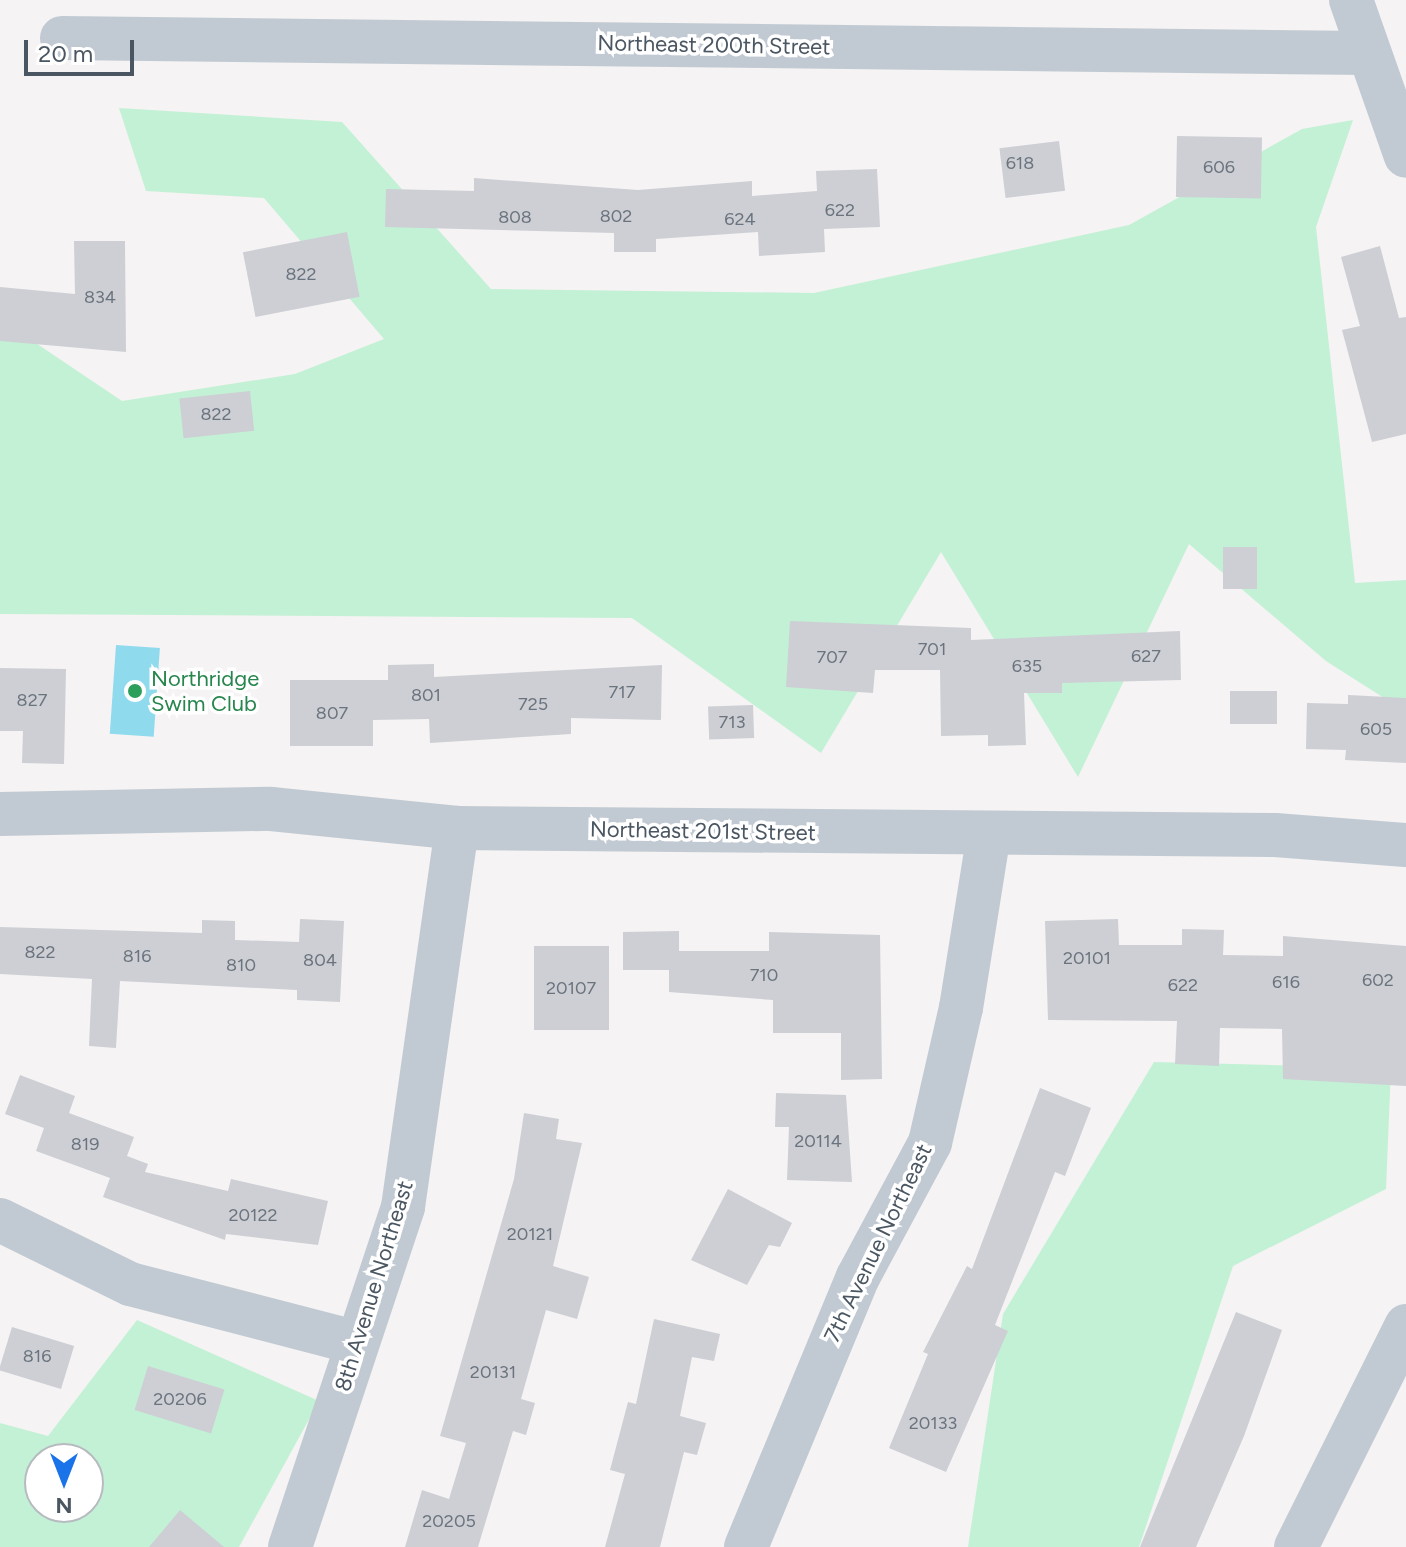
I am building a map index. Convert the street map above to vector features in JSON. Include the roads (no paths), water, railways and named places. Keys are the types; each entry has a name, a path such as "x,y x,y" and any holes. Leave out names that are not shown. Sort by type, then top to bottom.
{"street":[{"path":"1351,0 1366,53 1406,156"},
{"name":"Northeast 200th Street","path":"62,38 1366,53"},
{"name":"Northeast 201st Street","path":"0,814 271,809 457,828 1275,835 1406,845"},
{"name":"8th Avenue Northeast","path":"290,1547 355,1342 403,1207 457,828"},
{"name":"7th Avenue Northeast","path":"746,1547 828,1345 930,1143 961,1008 989,833"},
{"path":"0,1220 130,1284 355,1342"},
{"path":"1296,1547 1406,1326"}],"water":[{"name":"Northridge Swim Club","path":"116,645 160,648 154,737 110,734"}],"place":[{"name":"Northridge Swim Club","path":"135,691"}]}
